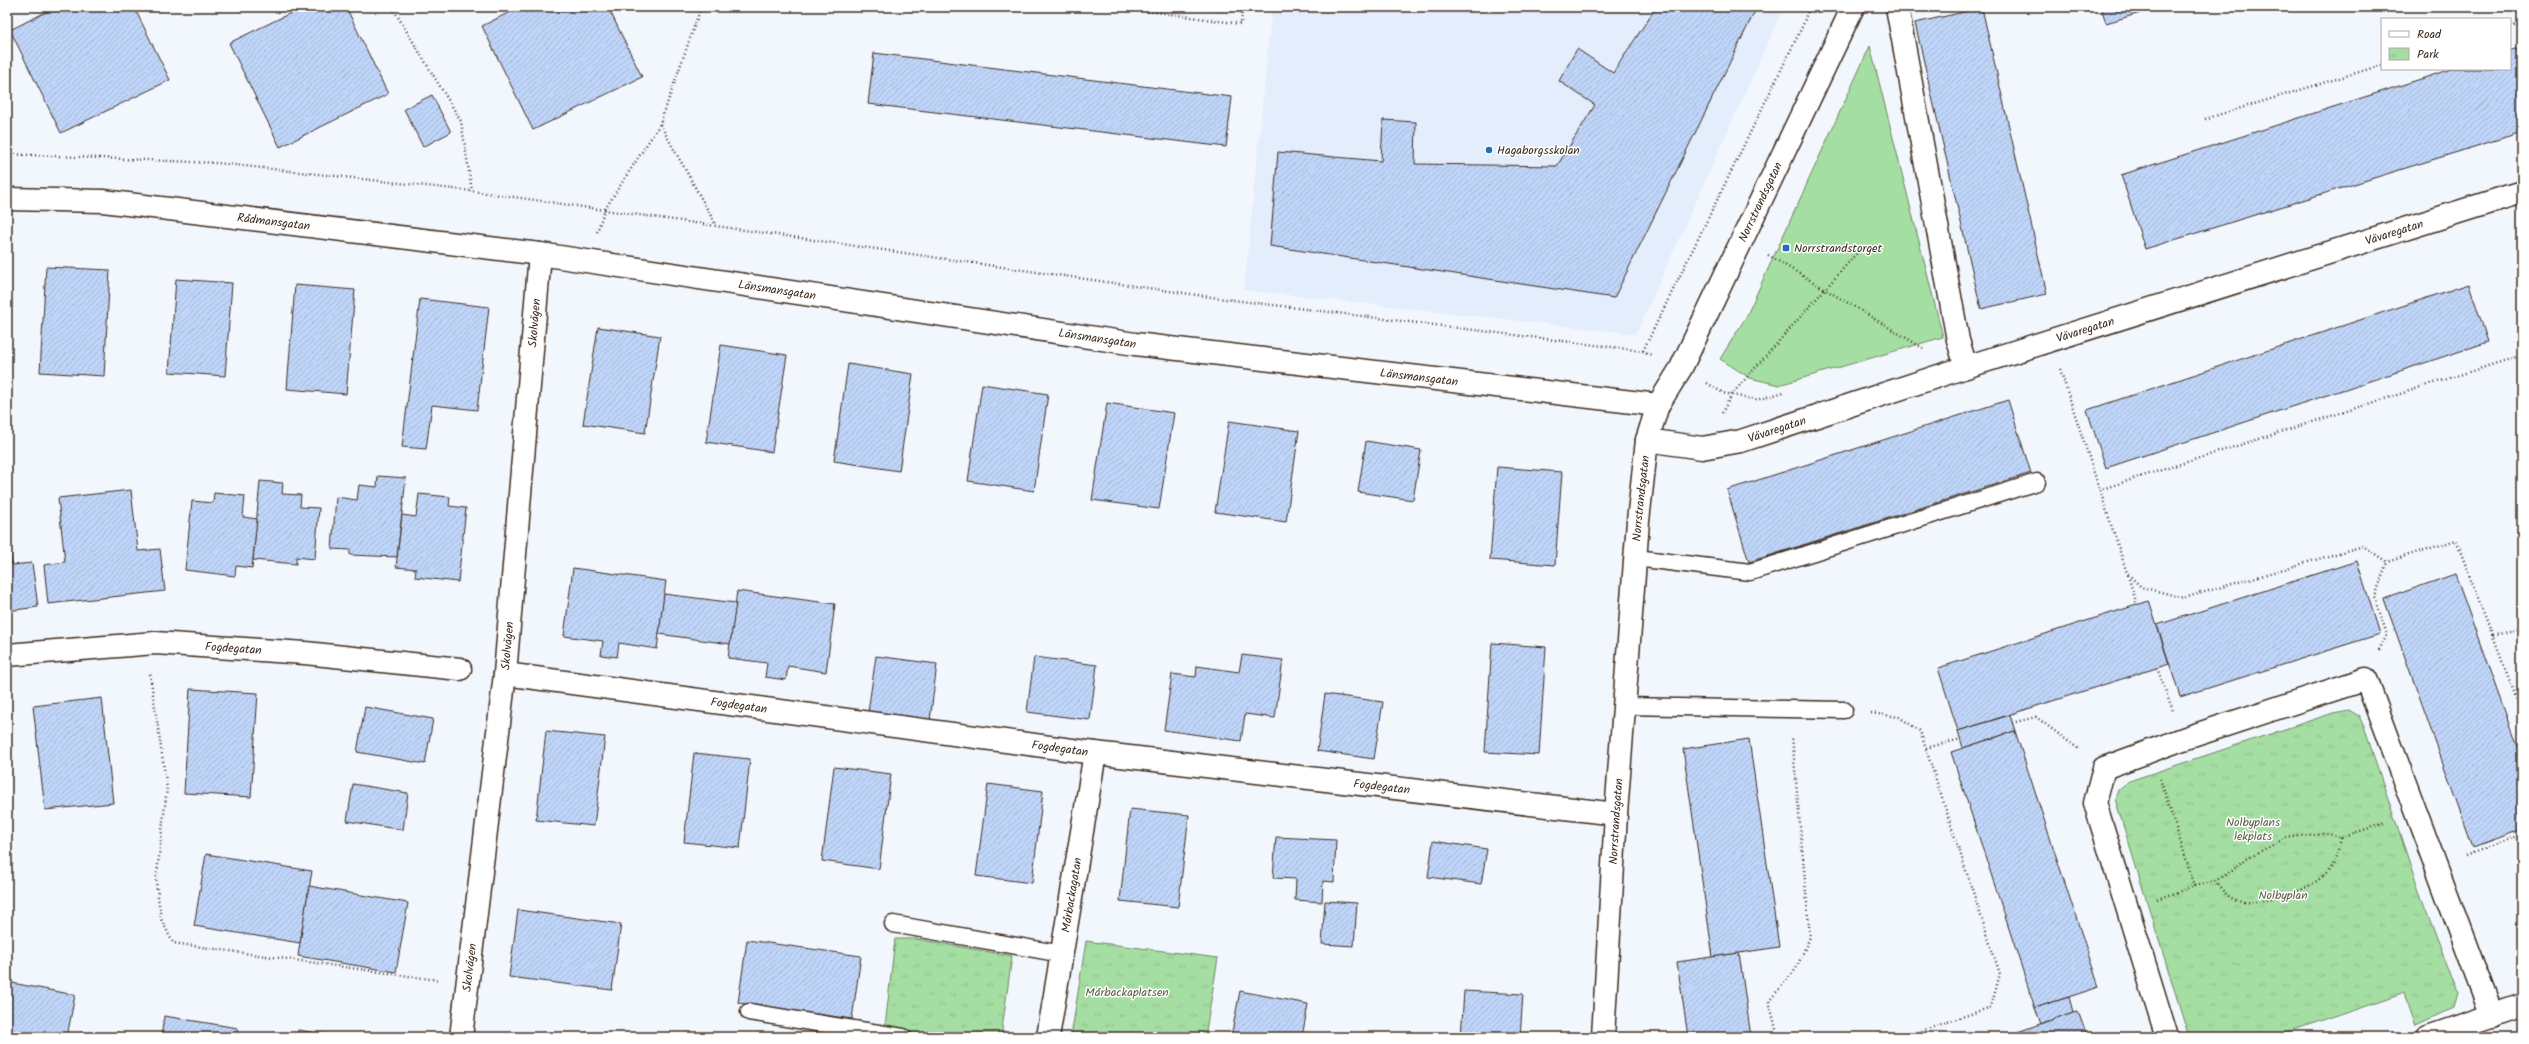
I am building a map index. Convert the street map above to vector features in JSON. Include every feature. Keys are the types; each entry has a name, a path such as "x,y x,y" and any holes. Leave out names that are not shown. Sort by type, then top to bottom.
{"street":[{"name":"Norrstrandsgatan","path":"1603,1037 1616,814 1636,558 1647,440 1658,405 1680,368 1853,7"},
{"path":"1897,7 1958,340 1966,367"},
{"name":"Vävaregatan","path":"1647,440 1702,448 1741,441 1966,367 2052,342 2522,192"},
{"name":"Rådmansgatan","path":"7,199 103,201 540,254"},
{"name":"Länsmansgatan","path":"540,254 1135,344 1658,405"},
{"name":"Skolvägen","path":"461,1037 505,674 540,254"},
{"name":"Fogdegatan","path":"7,655 145,643 305,653 460,669"},
{"name":"Fogdegatan","path":"505,674 1095,753 1616,814"},
{"path":"2167,1037 2095,803 2104,768 2150,750 2366,679 2492,1016"},
{"name":"Mårbackagatan","path":"1048,1037 1095,753"},
{"path":"2428,1037 2463,1031 2492,1016 2522,1005"}],"lane":[{"path":"1636,558 1750,572 2037,482"},
{"path":"1624,706 1844,710"},
{"path":"893,924 1062,954"},
{"path":"749,1012 903,1037"}],"path":[{"path":"224,7 229,7"},
{"path":"392,7 461,121 472,191"},
{"path":"586,261 605,208 660,124 701,7"},
{"path":"1120,7 1241,24 1243,7"},
{"path":"1643,351 1803,25 1809,7"},
{"path":"2511,26 2522,22"},
{"path":"2205,119 2381,65"},
{"path":"660,124 716,224"},
{"path":"7,154 217,163 472,191 605,208 1225,299 1643,351 1680,368 1723,393 1757,400 1787,391"},
{"path":"1766,253 1927,350 1920,352"},
{"path":"1702,448 1732,394 1857,253"},
{"path":"2052,342 2136,605"},
{"path":"2099,490 2516,357 2522,361"},
{"path":"2387,562 2456,540 2522,713"},
{"path":"2127,573 2141,587 2184,598 2363,546 2387,562"},
{"path":"2366,679 2387,635 2375,597 2387,562"},
{"path":"2493,636 2522,628"},
{"path":"145,643 166,788 156,882 161,919 172,943 467,984"},
{"path":"2157,668 2183,739"},
{"path":"1778,1037 1769,1001 1796,969 1810,937 1789,709"},
{"path":"1844,710 1899,717 1920,730 2000,974 1990,1007 1904,1037"},
{"path":"2012,723 2036,717 2104,768"},
{"path":"1926,748 1960,739"},
{"path":"2150,750 2195,886"},
{"path":"2128,909 2195,886 2215,881 2232,871 2247,858 2286,838 2322,833 2341,838 2416,812"},
{"path":"2437,867 2522,834"},
{"path":"2215,881 2230,897 2252,902 2277,898 2304,889 2324,875 2337,858 2341,838"}],"shaded area":[{"path":"1174,7 1232,7 1232,15"},
{"name":"Hagaborgsskolan","path":"1272,7 1782,7 1782,11 1636,334 1244,290"}],"green space":[{"path":"1870,46 1943,337 1779,385 1750,378 1720,359 1746,317"},
{"name":"Nolbyplan","path":"2349,710 2359,716 2364,727 2419,891 2454,984 2457,994 2453,1008 2416,1025 2405,993 2276,1037 2189,1037 2115,799 2118,790 2129,781 2333,713"},
{"path":"895,939 916,939 1012,956 1001,1037 930,1037 885,1027"},
{"name":"Mårbackaplatsen","path":"1086,941 1218,958 1205,1037 1071,1037"}],"building":[{"path":"56,7 134,7 170,80 61,133 10,30"},
{"path":"303,7 346,7 388,94 280,147 229,43"},
{"path":"520,7 608,7 642,77 533,130 482,26"},
{"path":"1656,7 1757,7 1614,298 1270,246 1278,152 1381,161 1383,120 1416,122 1415,164 1557,166 1595,105 1559,81 1577,49 1613,73"},
{"path":"2101,7 2161,7 2106,23"},
{"path":"1982,8 2047,294 1981,309 1915,23"},
{"path":"2522,47 2522,132 2145,249 2121,175 2449,70 2511,70 2511,51"},
{"path":"874,53 1232,97 1226,147 868,104"},
{"path":"432,95 451,132 423,147 404,109"},
{"path":"46,267 110,270 104,376 40,372"},
{"path":"176,279 232,283 225,376 169,372"},
{"path":"2469,284 2488,342 2106,468 2087,410"},
{"path":"295,285 355,290 346,394 287,389"},
{"path":"420,299 489,307 477,410 432,405 426,449 402,447"},
{"path":"598,327 660,336 645,433 583,424"},
{"path":"721,345 787,355 772,452 706,442"},
{"path":"848,364 913,374 899,471 834,461"},
{"path":"982,384 1048,394 1034,491 968,481"},
{"path":"2008,400 2031,473 1749,562 1727,490"},
{"path":"1107,403 1174,413 1159,509 1092,500"},
{"path":"1229,421 1299,431 1286,522 1215,512"},
{"path":"1366,441 1421,450 1413,500 1358,492"},
{"path":"1497,467 1562,472 1555,565 1490,560"},
{"path":"378,476 406,478 397,557 350,555 350,550 332,549 336,497 357,500 359,485 377,487"},
{"path":"260,481 283,483 282,494 301,495 300,507 319,508 315,559 296,557 296,564 253,560"},
{"path":"131,490 138,551 160,549 165,591 48,604 44,565 65,562 58,498"},
{"path":"214,493 245,496 243,517 257,519 252,568 236,566 235,576 185,570 192,501 213,503"},
{"path":"419,494 450,497 449,506 466,508 458,582 415,577 416,569 396,567 402,515 416,517"},
{"path":"7,526 12,565 32,563 38,607 7,611"},
{"path":"2357,561 2380,634 2180,697 2157,625"},
{"path":"573,568 666,581 657,649 619,643 617,657 601,655 603,641 564,636"},
{"path":"2455,574 2522,760 2522,829 2473,847 2384,599"},
{"path":"737,591 835,604 826,672 788,666 786,680 765,677 767,663 728,658"},
{"path":"664,594 736,603 730,644 659,634"},
{"path":"2149,601 2169,664 1958,731 1938,668"},
{"path":"1492,643 1546,647 1539,755 1485,752"},
{"path":"1242,655 1283,660 1275,718 1245,714 1241,741 1164,730 1172,674 1196,677 1197,666 1239,672"},
{"path":"876,656 937,664 930,721 868,712"},
{"path":"1034,657 1097,665 1090,720 1027,712"},
{"path":"190,689 258,693 251,797 184,793"},
{"path":"1325,694 1383,702 1374,759 1317,751"},
{"path":"102,698 113,803 45,810 33,706"},
{"path":"365,707 433,719 425,764 357,752"},
{"path":"2010,715 2015,731 1963,748 1958,731"},
{"path":"546,731 605,737 594,826 536,820"},
{"path":"2015,731 2099,987 2035,1008 1951,752"},
{"path":"1749,739 1779,947 1713,957 1683,749"},
{"path":"694,753 750,759 740,848 684,842"},
{"path":"834,767 891,774 879,869 822,861"},
{"path":"353,784 408,793 403,830 347,821"},
{"path":"988,784 1043,791 1032,883 976,876"},
{"path":"1130,809 1189,815 1178,907 1120,901"},
{"path":"1276,837 1336,840 1334,882 1323,881 1322,902 1295,900 1296,879 1273,878"},
{"path":"1433,841 1487,849 1481,884 1428,877"},
{"path":"206,854 312,871 300,943 194,926"},
{"path":"309,886 408,903 396,972 298,956"},
{"path":"1325,901 1357,903 1354,946 1322,944"},
{"path":"518,910 621,924 612,990 509,977"},
{"path":"747,940 861,956 852,1019 738,1003"},
{"path":"1739,953 1751,1037 1688,1037 1677,962"},
{"path":"7,982 75,995 67,1037 7,1037"},
{"path":"1240,991 1308,1004 1302,1037 1231,1037"},
{"path":"1464,991 1523,994 1520,1037 1461,1037"},
{"path":"2069,997 2073,1012 2041,1024 2035,1008"},
{"path":"2078,1011 2087,1037 2004,1037 2073,1012"},
{"path":"164,1016 238,1028 236,1037 161,1037"},
{"path":"298,1030 343,1037 297,1037"}],"place":[{"name":"Hagaborgsskolan","path":"1489,150"},
{"name":"Norrstrandstorget","path":"1786,248"}],"park label":[{"name":"Nolbyplans lekplats","path":"2253,829"}]}
